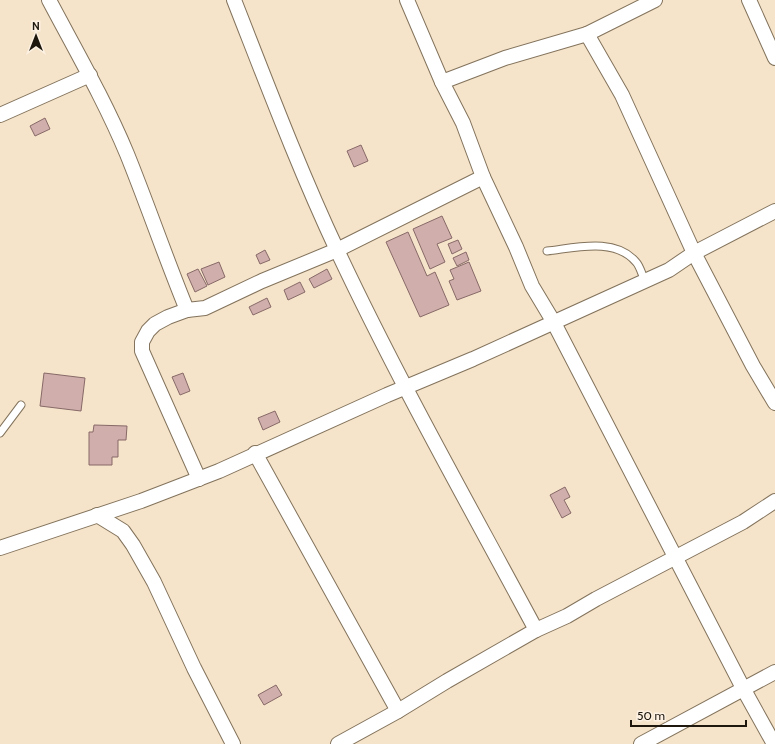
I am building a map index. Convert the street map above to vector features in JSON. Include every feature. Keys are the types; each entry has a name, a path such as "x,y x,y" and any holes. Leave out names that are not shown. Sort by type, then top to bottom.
{"street":[{"path":"49,0 90,75 127,154 187,310"},
{"path":"234,0 300,165 337,250 405,387 536,630"},
{"path":"406,0 442,82 463,122 483,177 516,247 532,286 554,321 677,557 744,690 774,744"},
{"path":"442,82 505,58 587,34 655,0"},
{"path":"749,0 771,38 775,58"},
{"path":"587,34 622,95 694,254 753,366 775,403"},
{"path":"0,115 90,75"},
{"path":"199,479 142,352 142,342 148,331 155,324 168,317 187,310 206,308 262,281 337,250 483,177"},
{"path":"0,548 128,505 199,479 405,387 473,359 669,270 694,254 775,211"},
{"path":"255,454 398,711"},
{"path":"338,744 398,711 536,630 567,616 596,599 743,522 775,501"},
{"path":"123,531 128,505"},
{"path":"97,515 123,531 133,545 154,582 194,668 233,744"},
{"path":"641,744 775,672"}],"lane":[{"path":"548,252 588,246 602,246 620,251 636,261 645,281"},
{"path":"0,433 21,405"}],"building":[{"path":"45,118 50,129 35,136 30,126"},
{"path":"361,145 368,161 354,167 347,151"},
{"path":"442,216 452,238 437,244 445,262 430,269 413,229"},
{"path":"408,232 427,276 435,272 449,305 420,317 386,242"},
{"path":"458,240 462,249 452,254 448,244"},
{"path":"265,250 270,260 260,264 256,255"},
{"path":"466,252 469,260 457,266 453,258"},
{"path":"219,262 225,277 208,285 201,269"},
{"path":"469,262 481,291 457,300 449,281 454,279 450,270"},
{"path":"198,269 207,286 195,292 187,274"},
{"path":"327,269 332,279 314,288 309,279"},
{"path":"300,282 305,292 288,300 284,290"},
{"path":"267,298 271,307 253,315 249,307"},
{"path":"44,373 85,378 81,411 40,406"},
{"path":"183,373 190,391 180,395 172,377"},
{"path":"275,411 280,422 263,430 258,418"},
{"path":"94,425 127,426 126,440 118,440 118,457 112,457 112,465 89,465 89,432 93,432"},
{"path":"565,487 570,497 564,500 571,513 562,518 550,495"},
{"path":"276,685 282,695 264,705 258,695"}]}
